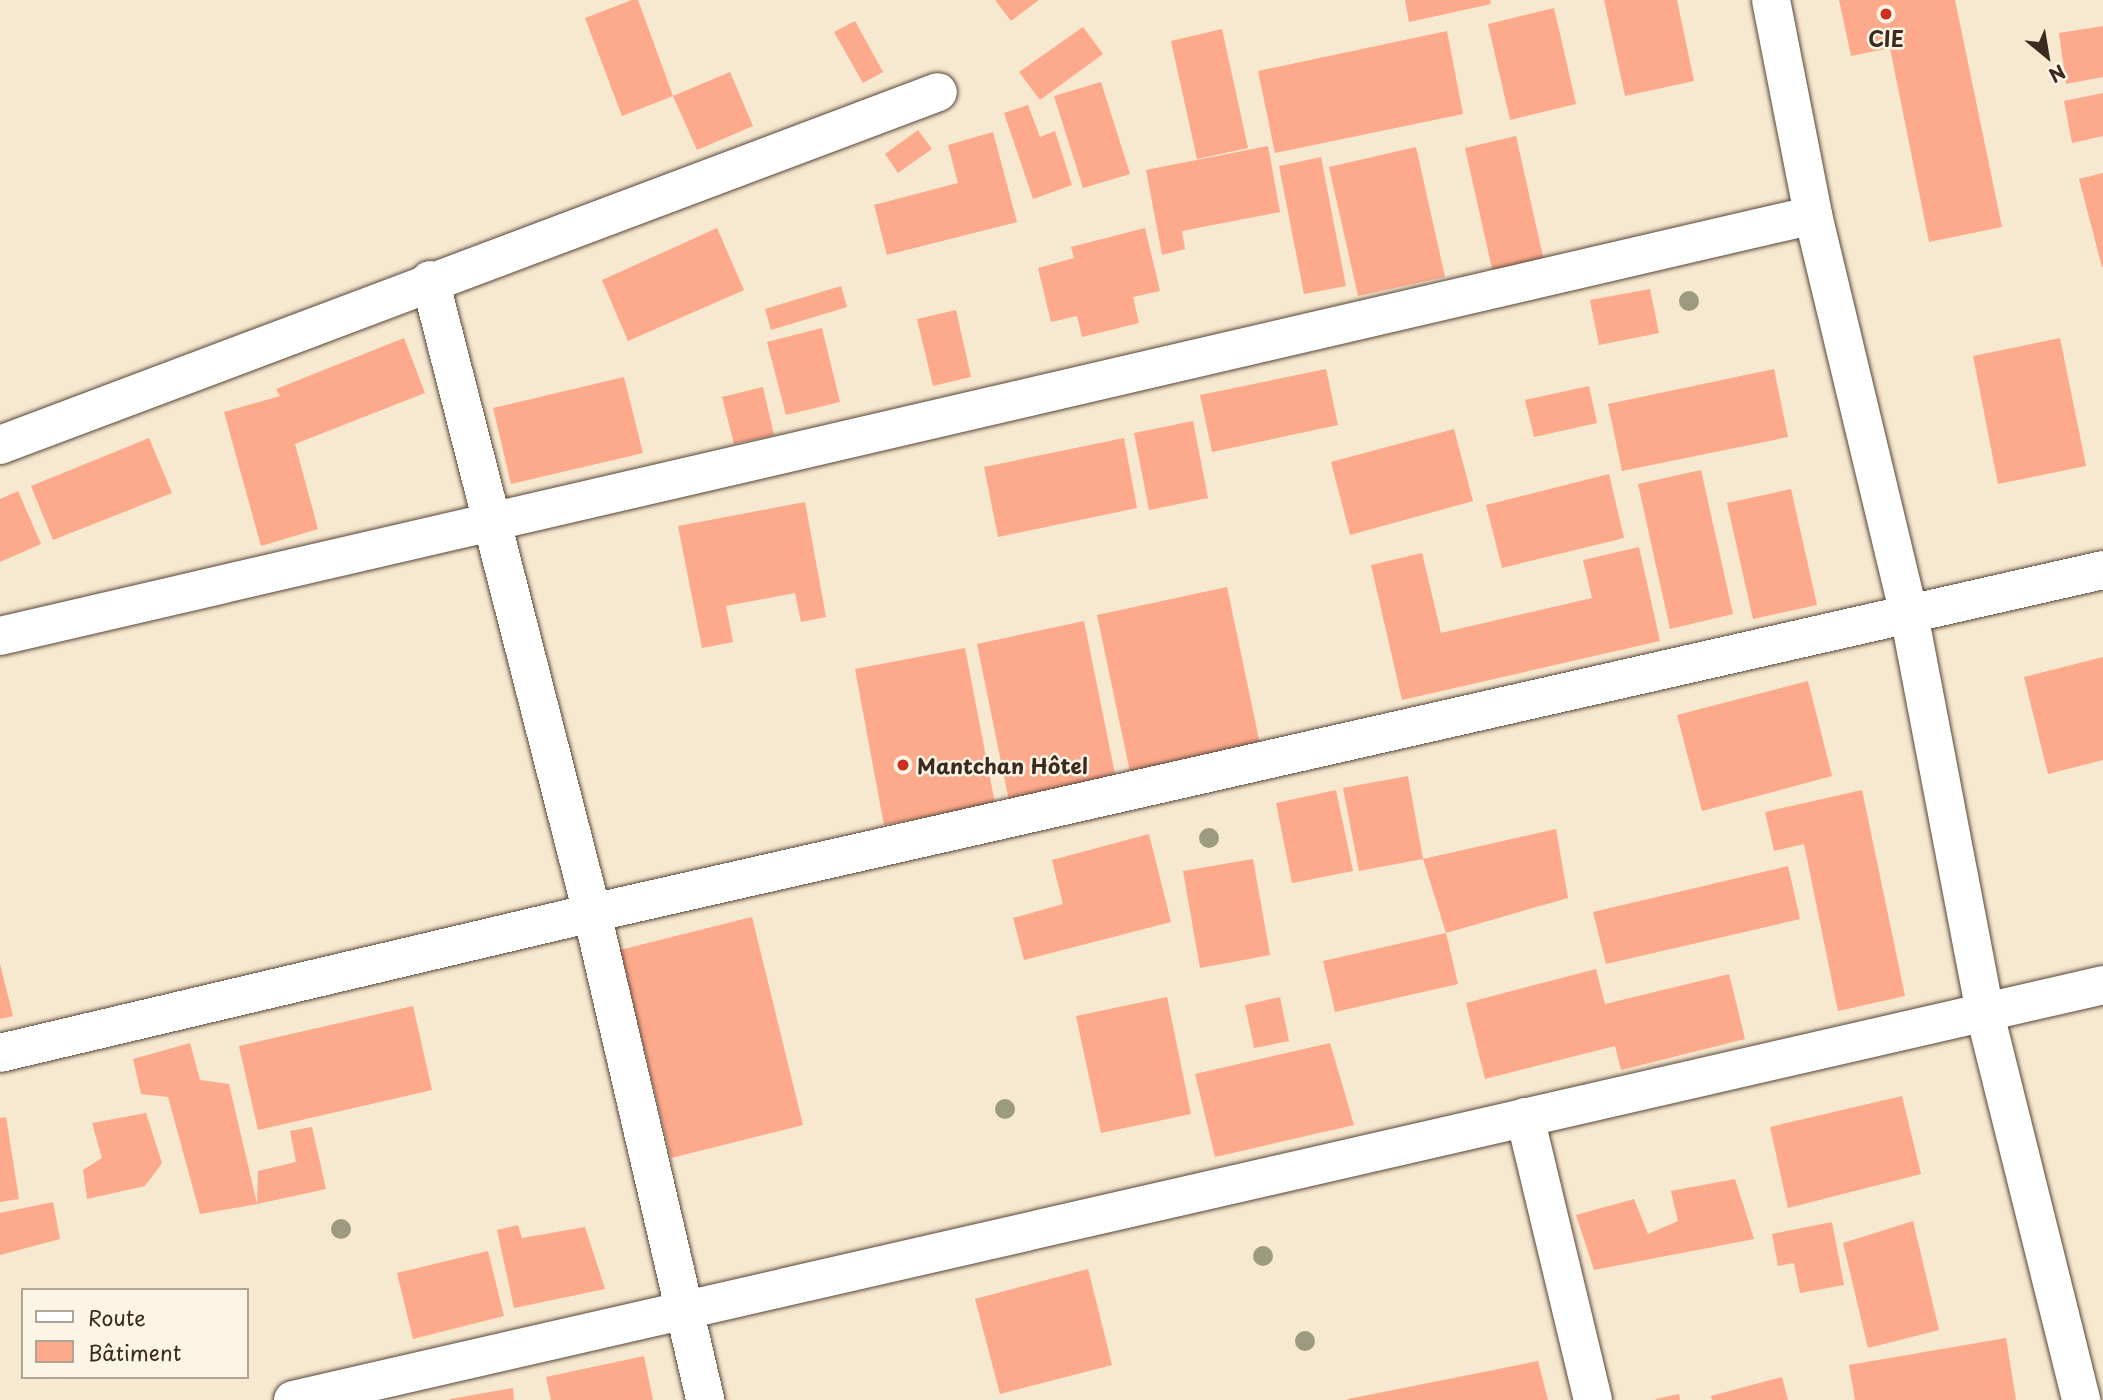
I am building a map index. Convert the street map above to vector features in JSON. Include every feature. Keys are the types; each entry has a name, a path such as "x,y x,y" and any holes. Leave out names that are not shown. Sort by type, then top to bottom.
{"street":[{"path":"1771,0 1812,215 1909,614 1985,1014 2081,1400"},
{"path":"0,445 430,280 938,92"},
{"path":"0,636 1812,215"},
{"path":"430,280 592,913 705,1400"},
{"path":"0,1053 592,913 2103,570"},
{"path":"293,1400 2103,985"},
{"path":"1525,1117 1593,1400"}],"building":[{"path":"638,0 673,96 622,116 585,18"},
{"path":"995,0 1039,0 1011,21"},
{"path":"1405,0 1490,0 1491,4 1409,22"},
{"path":"1604,0 1677,0 1694,81 1625,96"},
{"path":"1839,0 1955,0 2002,227 1929,242 1890,48 1851,56"},
{"path":"1554,8 1576,104 1510,120 1488,24"},
{"path":"855,21 883,72 863,83 834,32"},
{"path":"2103,26 2103,77 2066,84 2059,33"},
{"path":"1083,27 1103,54 1040,100 1019,72"},
{"path":"1222,29 1248,148 1197,159 1171,41"},
{"path":"1447,31 1463,114 1275,153 1258,71"},
{"path":"730,72 753,126 697,150 673,96"},
{"path":"1101,82 1130,174 1083,188 1054,96"},
{"path":"2103,93 2103,136 2072,143 2064,101"},
{"path":"1028,105 1040,137 1055,131 1072,185 1033,199 1004,113"},
{"path":"918,130 932,149 898,173 885,154"},
{"path":"993,132 1017,222 887,255 874,205 958,183 948,145"},
{"path":"1516,136 1544,261 1493,273 1465,148"},
{"path":"1268,146 1280,212 1182,231 1185,249 1162,255 1146,170"},
{"path":"1416,147 1445,277 1358,296 1329,167"},
{"path":"1321,157 1346,286 1304,294 1279,166"},
{"path":"2103,173 2103,267 2102,267 2079,179"},
{"path":"717,228 744,290 628,341 602,280"},
{"path":"1145,228 1160,291 1133,297 1139,323 1082,337 1077,316 1051,322 1038,268 1074,258 1071,247"},
{"path":"841,286 847,307 771,330 765,309"},
{"path":"1650,289 1659,333 1599,345 1590,300"},
{"path":"956,310 971,377 933,386 917,319"},
{"path":"822,328 840,402 786,415 767,342"},
{"path":"404,338 425,393 295,444 318,529 261,546 224,412 280,396 276,389"},
{"path":"2060,338 2086,466 1998,484 1973,356"},
{"path":"1326,369 1338,425 1212,452 1200,395"},
{"path":"1774,369 1788,437 1622,471 1608,404"},
{"path":"624,377 643,453 511,484 493,408"},
{"path":"1589,386 1597,423 1534,437 1525,400"},
{"path":"763,387 774,435 734,444 722,397"},
{"path":"1193,421 1208,498 1149,510 1134,433"},
{"path":"1454,429 1473,501 1350,535 1331,462"},
{"path":"149,438 172,493 53,540 31,486"},
{"path":"1124,438 1137,508 998,537 984,467"},
{"path":"1701,470 1733,614 1670,629 1638,484"},
{"path":"1609,474 1624,538 1502,568 1486,505"},
{"path":"1791,489 1817,605 1753,619 1727,503"},
{"path":"18,491 41,544 0,562 0,499"},
{"path":"805,502 826,617 801,622 795,593 726,606 733,642 702,648 678,526"},
{"path":"1639,547 1660,641 1402,700 1371,565 1422,553 1441,633 1592,598 1583,560"},
{"path":"1227,587 1261,749 1131,777 1097,615"},
{"path":"1084,621 1116,779 1009,801 977,644"},
{"path":"965,648 995,804 884,825 855,669"},
{"path":"2103,657 2103,760 2048,774 2024,677"},
{"path":"1808,681 1832,776 1702,811 1677,715"},
{"path":"1408,776 1423,859 1359,871 1343,788"},
{"path":"1336,790 1353,871 1292,883 1276,803"},
{"path":"1862,790 1905,996 1838,1011 1804,844 1774,851 1765,812"},
{"path":"1556,829 1568,898 1446,933 1423,859"},
{"path":"1149,834 1171,922 1024,960 1013,918 1063,904 1052,860"},
{"path":"1253,859 1270,955 1200,968 1183,871"},
{"path":"1788,866 1800,919 1606,964 1593,912"},
{"path":"752,917 803,1125 671,1158 620,950"},
{"path":"1446,933 1458,984 1335,1012 1323,961"},
{"path":"0,964 13,1016 0,1019"},
{"path":"1596,969 1605,1004 1729,974 1745,1039 1621,1070 1615,1046 1485,1079 1466,1003"},
{"path":"1167,997 1191,1114 1101,1133 1076,1016"},
{"path":"1280,997 1289,1041 1254,1048 1245,1005"},
{"path":"413,1006 432,1090 258,1130 239,1046"},
{"path":"190,1043 200,1080 229,1084 257,1204 200,1214 168,1097 141,1094 133,1059"},
{"path":"1330,1043 1354,1125 1215,1157 1195,1074"},
{"path":"1902,1096 1921,1174 1788,1208 1770,1127"},
{"path":"146,1113 162,1163 145,1186 87,1199 83,1170 102,1158 92,1123"},
{"path":"6,1117 19,1199 0,1202 0,1118"},
{"path":"312,1127 326,1189 257,1204 258,1171 296,1162 290,1131"},
{"path":"1735,1179 1754,1239 1594,1270 1576,1215 1634,1199 1648,1234 1678,1221 1671,1191"},
{"path":"53,1202 60,1239 0,1255 0,1213"},
{"path":"1913,1221 1939,1330 1868,1348 1843,1243"},
{"path":"1832,1222 1844,1285 1800,1293 1794,1263 1778,1266 1772,1234"},
{"path":"518,1225 522,1238 585,1227 605,1289 514,1308 497,1230"},
{"path":"488,1251 504,1316 413,1339 397,1273"},
{"path":"1088,1269 1112,1365 1000,1394 975,1299"},
{"path":"2006,1338 2016,1400 1855,1400 1849,1365"},
{"path":"644,1356 653,1400 551,1400 546,1377"},
{"path":"1538,1361 1548,1400 1348,1400 1348,1399"},
{"path":"1782,1377 1788,1400 1712,1400 1711,1396"},
{"path":"513,1388 514,1400 450,1400 450,1399"},
{"path":"1679,1394 1680,1400 1656,1400 1656,1399"}],"place":[{"name":"CIE","path":"1886,14"},
{"name":"Mantchan Hôtel","path":"903,765"}]}
